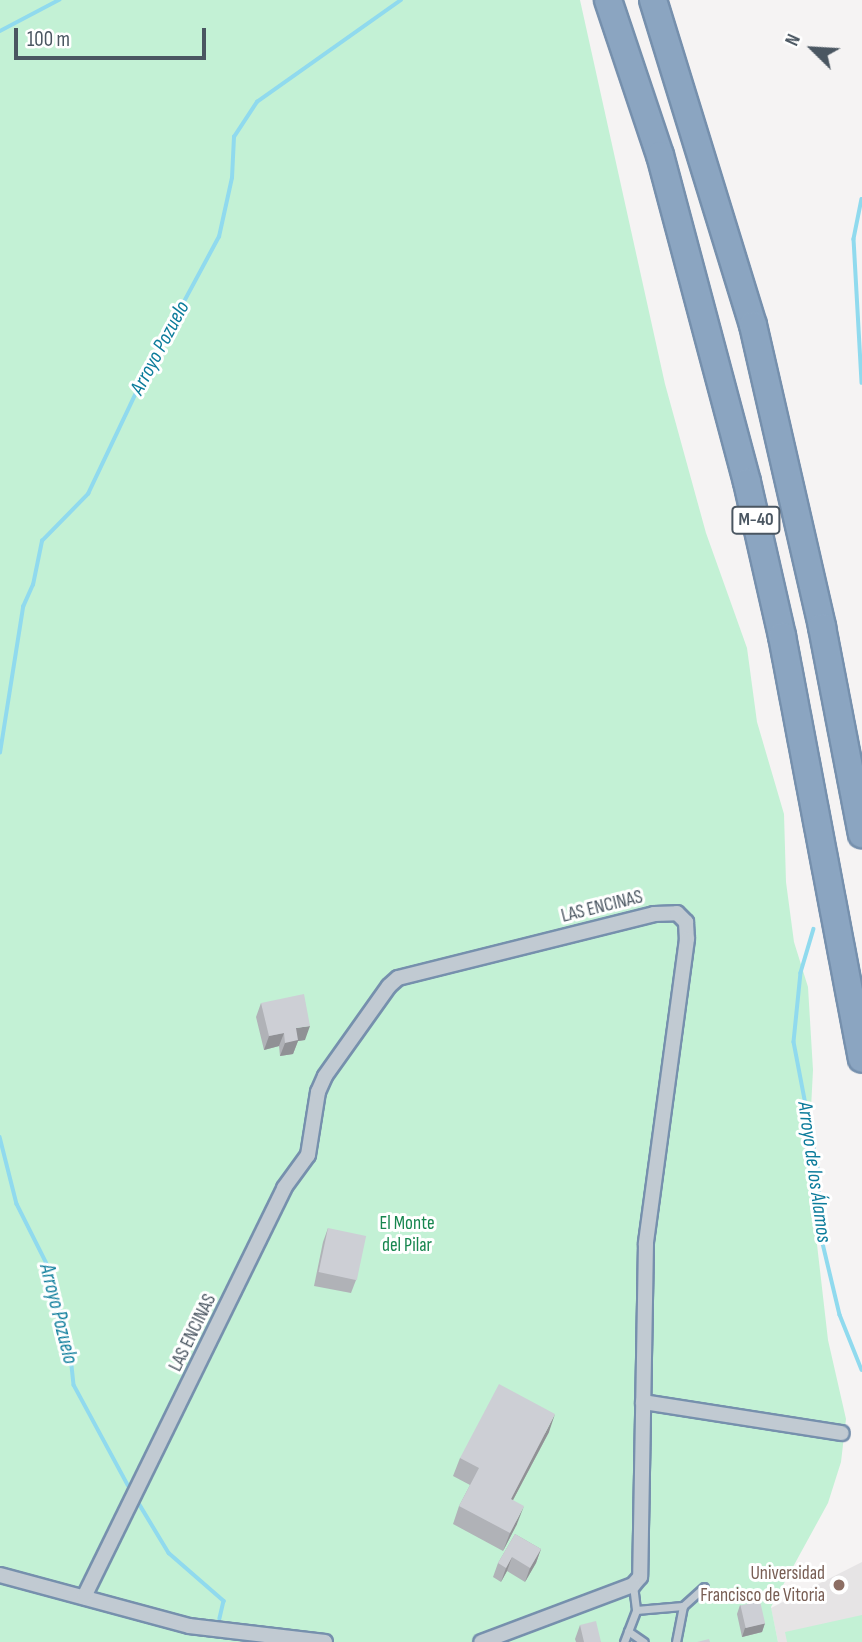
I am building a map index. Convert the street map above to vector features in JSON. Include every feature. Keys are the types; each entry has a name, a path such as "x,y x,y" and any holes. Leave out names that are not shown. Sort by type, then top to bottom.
{"highway":[{"name":"M-40","path":"608,0 671,194 747,482 782,636 862,1059"},
{"name":"M-40","path":"653,0 753,325 822,626 862,834"}],"street":[{"name":"LAS ENCINAS","path":"84,1597 284,1188 308,1155 318,1092 325,1076 389,986 398,978 671,912 684,919 687,939 646,1243 640,1577 633,1585"},
{"path":"643,1402 842,1433"},
{"path":"0,1575 189,1626 325,1642"},
{"path":"481,1642 633,1585"}],"lane":[{"path":"624,1642 636,1610 633,1585"},
{"path":"676,1642 683,1606 704,1587"},
{"path":"636,1610 683,1606"},
{"path":"628,1631 644,1642"}],"shaded area":[{"name":"Universidad Francisco de Vitoria","path":"862,1562 862,1642 778,1642 771,1608"}],"green space":[{"name":"El Monte del Pilar","path":"0,0 580,0 665,384 706,533 747,648 757,722 784,814 786,882 794,942 808,987 813,1070 808,1166 828,1340 846,1419 841,1462 828,1503 771,1607 778,1642 0,1642"},
{"path":"862,1615 862,1642 787,1642 785,1632"}],"building":[{"path":"304,994 310,1026 296,1028 298,1040 285,1043 284,1033 269,1036 261,1003"},
{"path":"328,1228 366,1236 357,1280 319,1272"},
{"path":"499,1384 555,1414 511,1499 524,1506 510,1533 459,1506 479,1468 460,1458"},
{"path":"515,1534 541,1549 530,1568 512,1557 506,1568 498,1563"},
{"path":"760,1601 765,1623 746,1628 741,1605"},
{"path":"596,1621 601,1642 584,1642 580,1625"}],"waterway":[{"path":"0,31 59,0"},
{"name":"Arroyo Pozuelo","path":"0,753 23,607 33,585 42,541 88,494 144,376 219,237 232,178 234,137 257,102 401,0"},
{"name":"Arroyo de los Álamos","path":"862,199 854,239 862,383"},
{"name":"Arroyo de los Álamos","path":"814,929 801,973 794,1042 819,1173 820,1231 840,1315 862,1370"},
{"name":"Arroyo Pozuelo","path":"0,1137 17,1204 50,1270 70,1347 74,1385 128,1485"},
{"name":"Arroyo Pozuelo","path":"140,1505 169,1553 224,1601 220,1619"}],"place":[{"name":"Universidad Francisco de Vitoria","path":"839,1585"}]}
